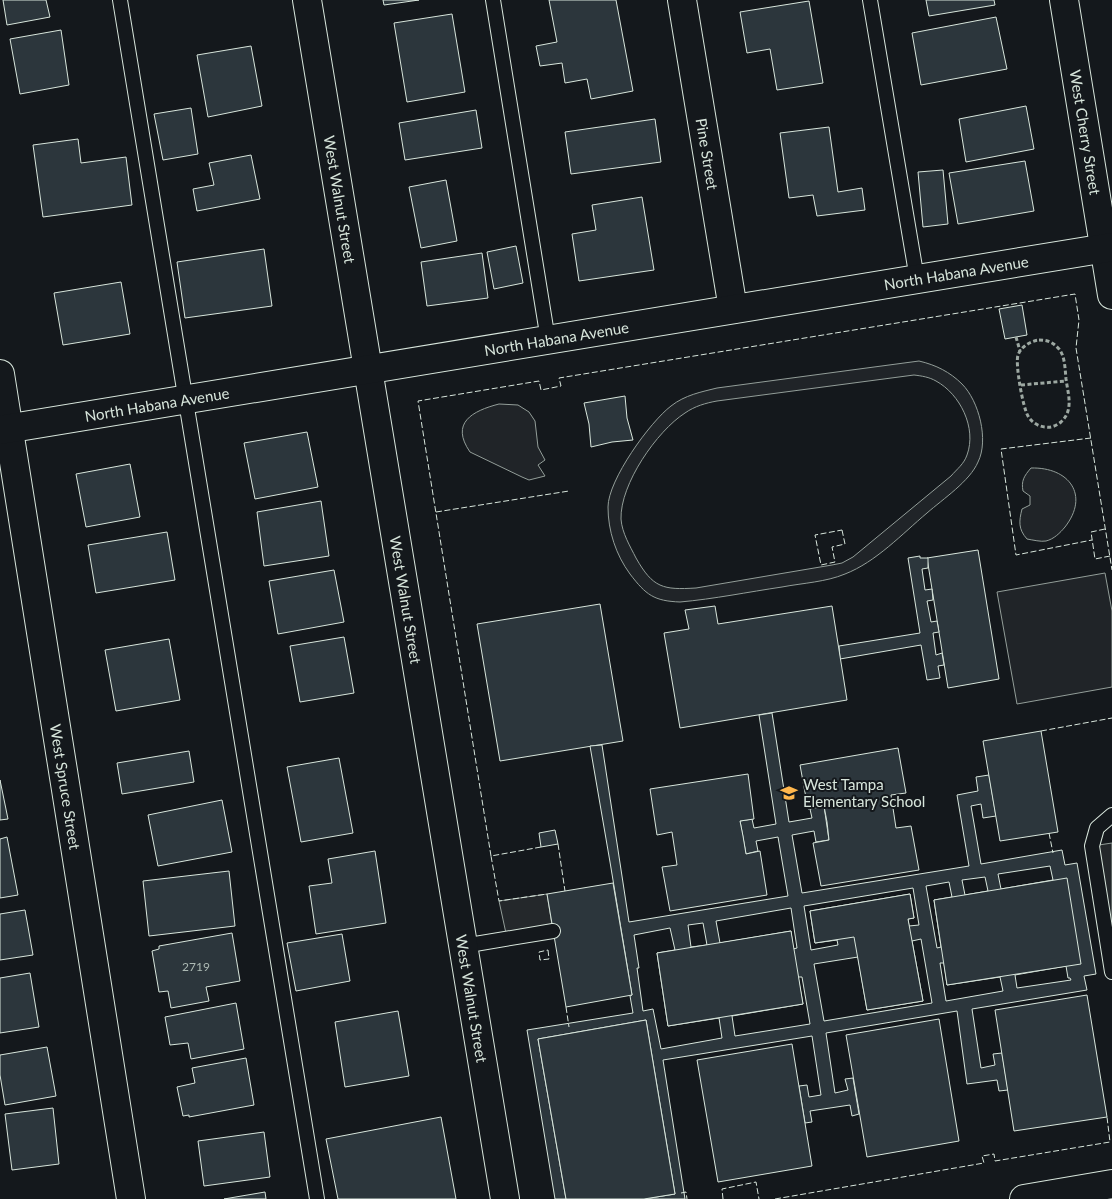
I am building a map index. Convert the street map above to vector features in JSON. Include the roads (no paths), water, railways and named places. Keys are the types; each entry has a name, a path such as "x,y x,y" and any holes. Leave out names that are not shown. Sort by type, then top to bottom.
{"street":[{"name":"West Walnut Street","path":"307,0 505,1199"},
{"name":"Pine Street","path":"682,0 733,309"},
{"name":"West Cherry Street","path":"1064,0 1108,248 1112,295"},
{"name":"North Habana Avenue","path":"5,429 1108,248"},
{"name":"West Spruce Street","path":"0,374 5,429 131,1199"},
{"path":"1024,1199 1112,1184"}],"lane":[{"path":"120,0 317,1199"},
{"path":"493,0 548,340"},
{"path":"870,0 917,279"},
{"path":"1112,815 1097,828 1092,846 1112,972"},
{"path":"463,946 553,931"}],"place":[{"name":"West Tampa Elementary School","path":"789,793"}]}
